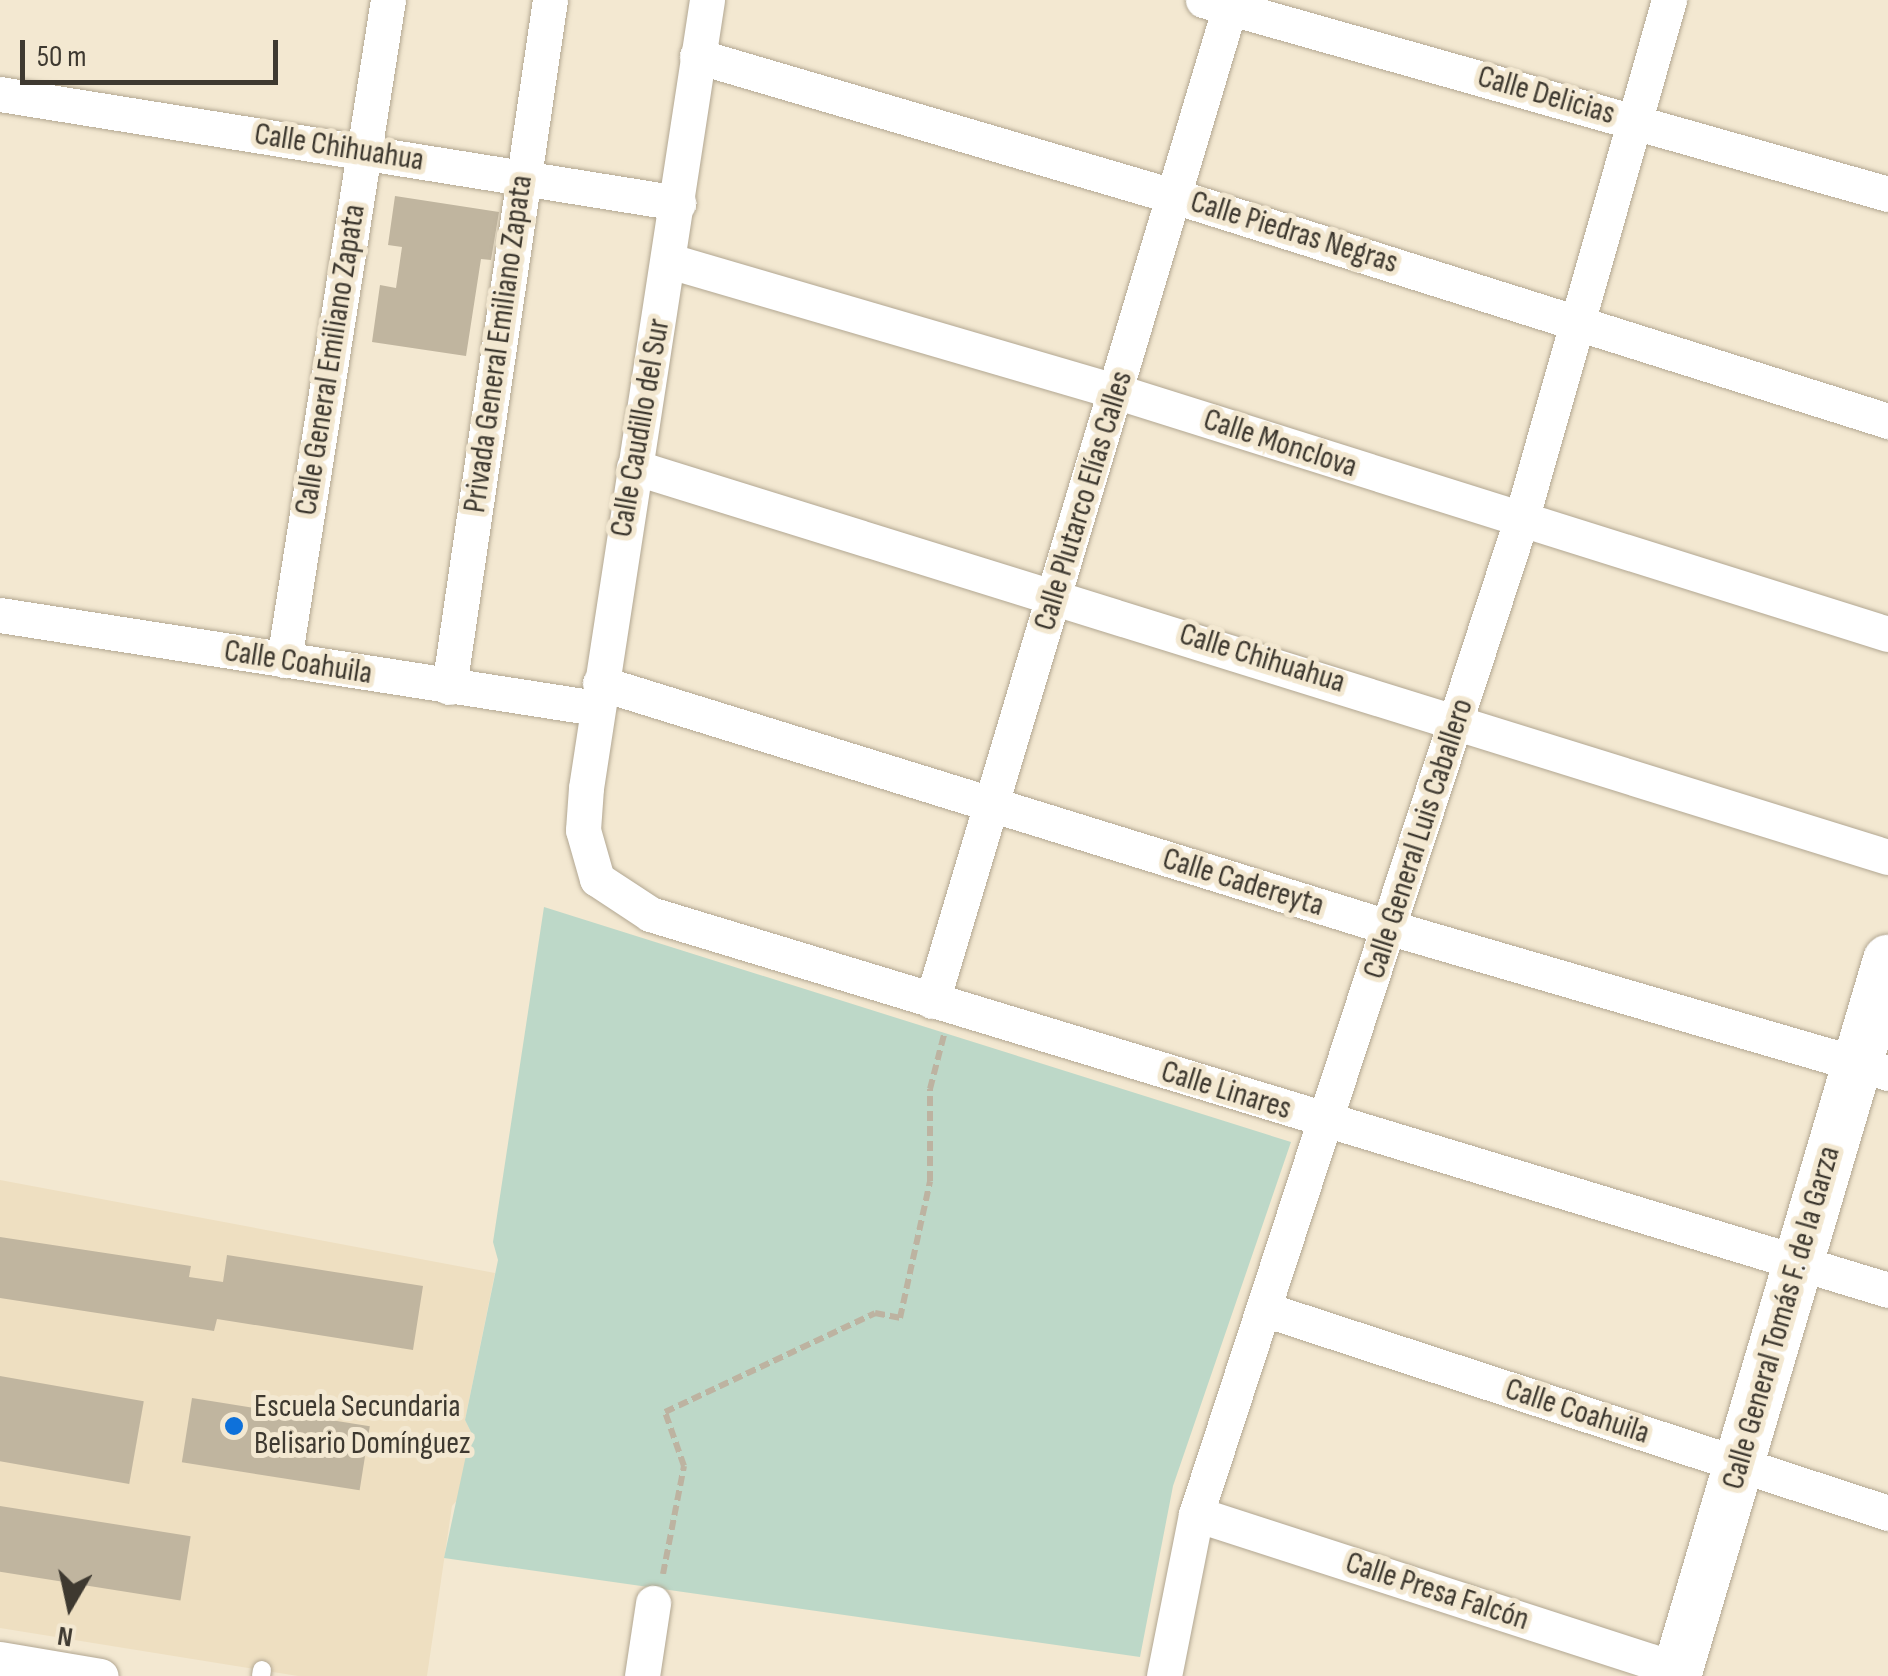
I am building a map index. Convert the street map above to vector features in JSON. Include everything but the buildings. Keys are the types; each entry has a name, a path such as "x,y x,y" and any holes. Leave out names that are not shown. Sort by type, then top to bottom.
{"street":[{"name":"Calle General Emiliano Zapata","path":"284,660 388,0"},
{"name":"Privada General Emiliano Zapata","path":"449,687 550,0"},
{"name":"Calle Caudillo del Sur","path":"586,858 583,830 598,695 670,261 707,0"},
{"name":"Calle General Luis Caballero","path":"1164,1676 1196,1514 1328,1123 1520,520 1669,0"},
{"name":"Calle Delicias","path":"1221,2 1888,194"},
{"name":"Calle Plutarco Elías Calles","path":"941,1004 992,806 1174,196 1221,2"},
{"name":"Calle Piedras Negras","path":"697,56 1174,196 1888,420"},
{"name":"Calle Chihuahua","path":"0,94 678,202"},
{"name":"Calle Monclova","path":"670,261 1118,392 1888,634"},
{"name":"Calle Chihuahua","path":"634,467 1457,718 1888,857"},
{"name":"Calle Coahuila","path":"0,615 449,687 598,695"},
{"name":"Calle Cadereyta","path":"598,695 992,806 1390,928 1873,1068"},
{"name":"Calle Linares","path":"586,858 597,879 650,914 1888,1290"},
{"name":"Calle General Tomás F. de la Garza","path":"1677,1673 1799,1262 1873,1068 1888,960"},
{"name":"Calle Coahuila","path":"1267,1310 1888,1513"},
{"name":"Calle Presa Falcón","path":"1196,1514 1677,1673"},
{"path":"642,1676 653,1603"},
{"path":"0,1658 101,1676"}],"path":[{"path":"653,1603 684,1466 665,1412 875,1313 900,1318 930,1181 930,1089 941,1004"}],"shaded area":[{"name":"Escuela Secundaria Belisario Domínguez","path":"0,1180 495,1273 465,1420 471,1432 460,1497 452,1506 427,1676 298,1676 0,1628"}],"green space":[{"path":"544,907 1291,1142 1173,1486 1140,1657 444,1558 471,1432 465,1420 498,1260 493,1242"}],"place":[{"name":"Escuela Secundaria Belisario Domínguez","path":"234,1426"}]}
